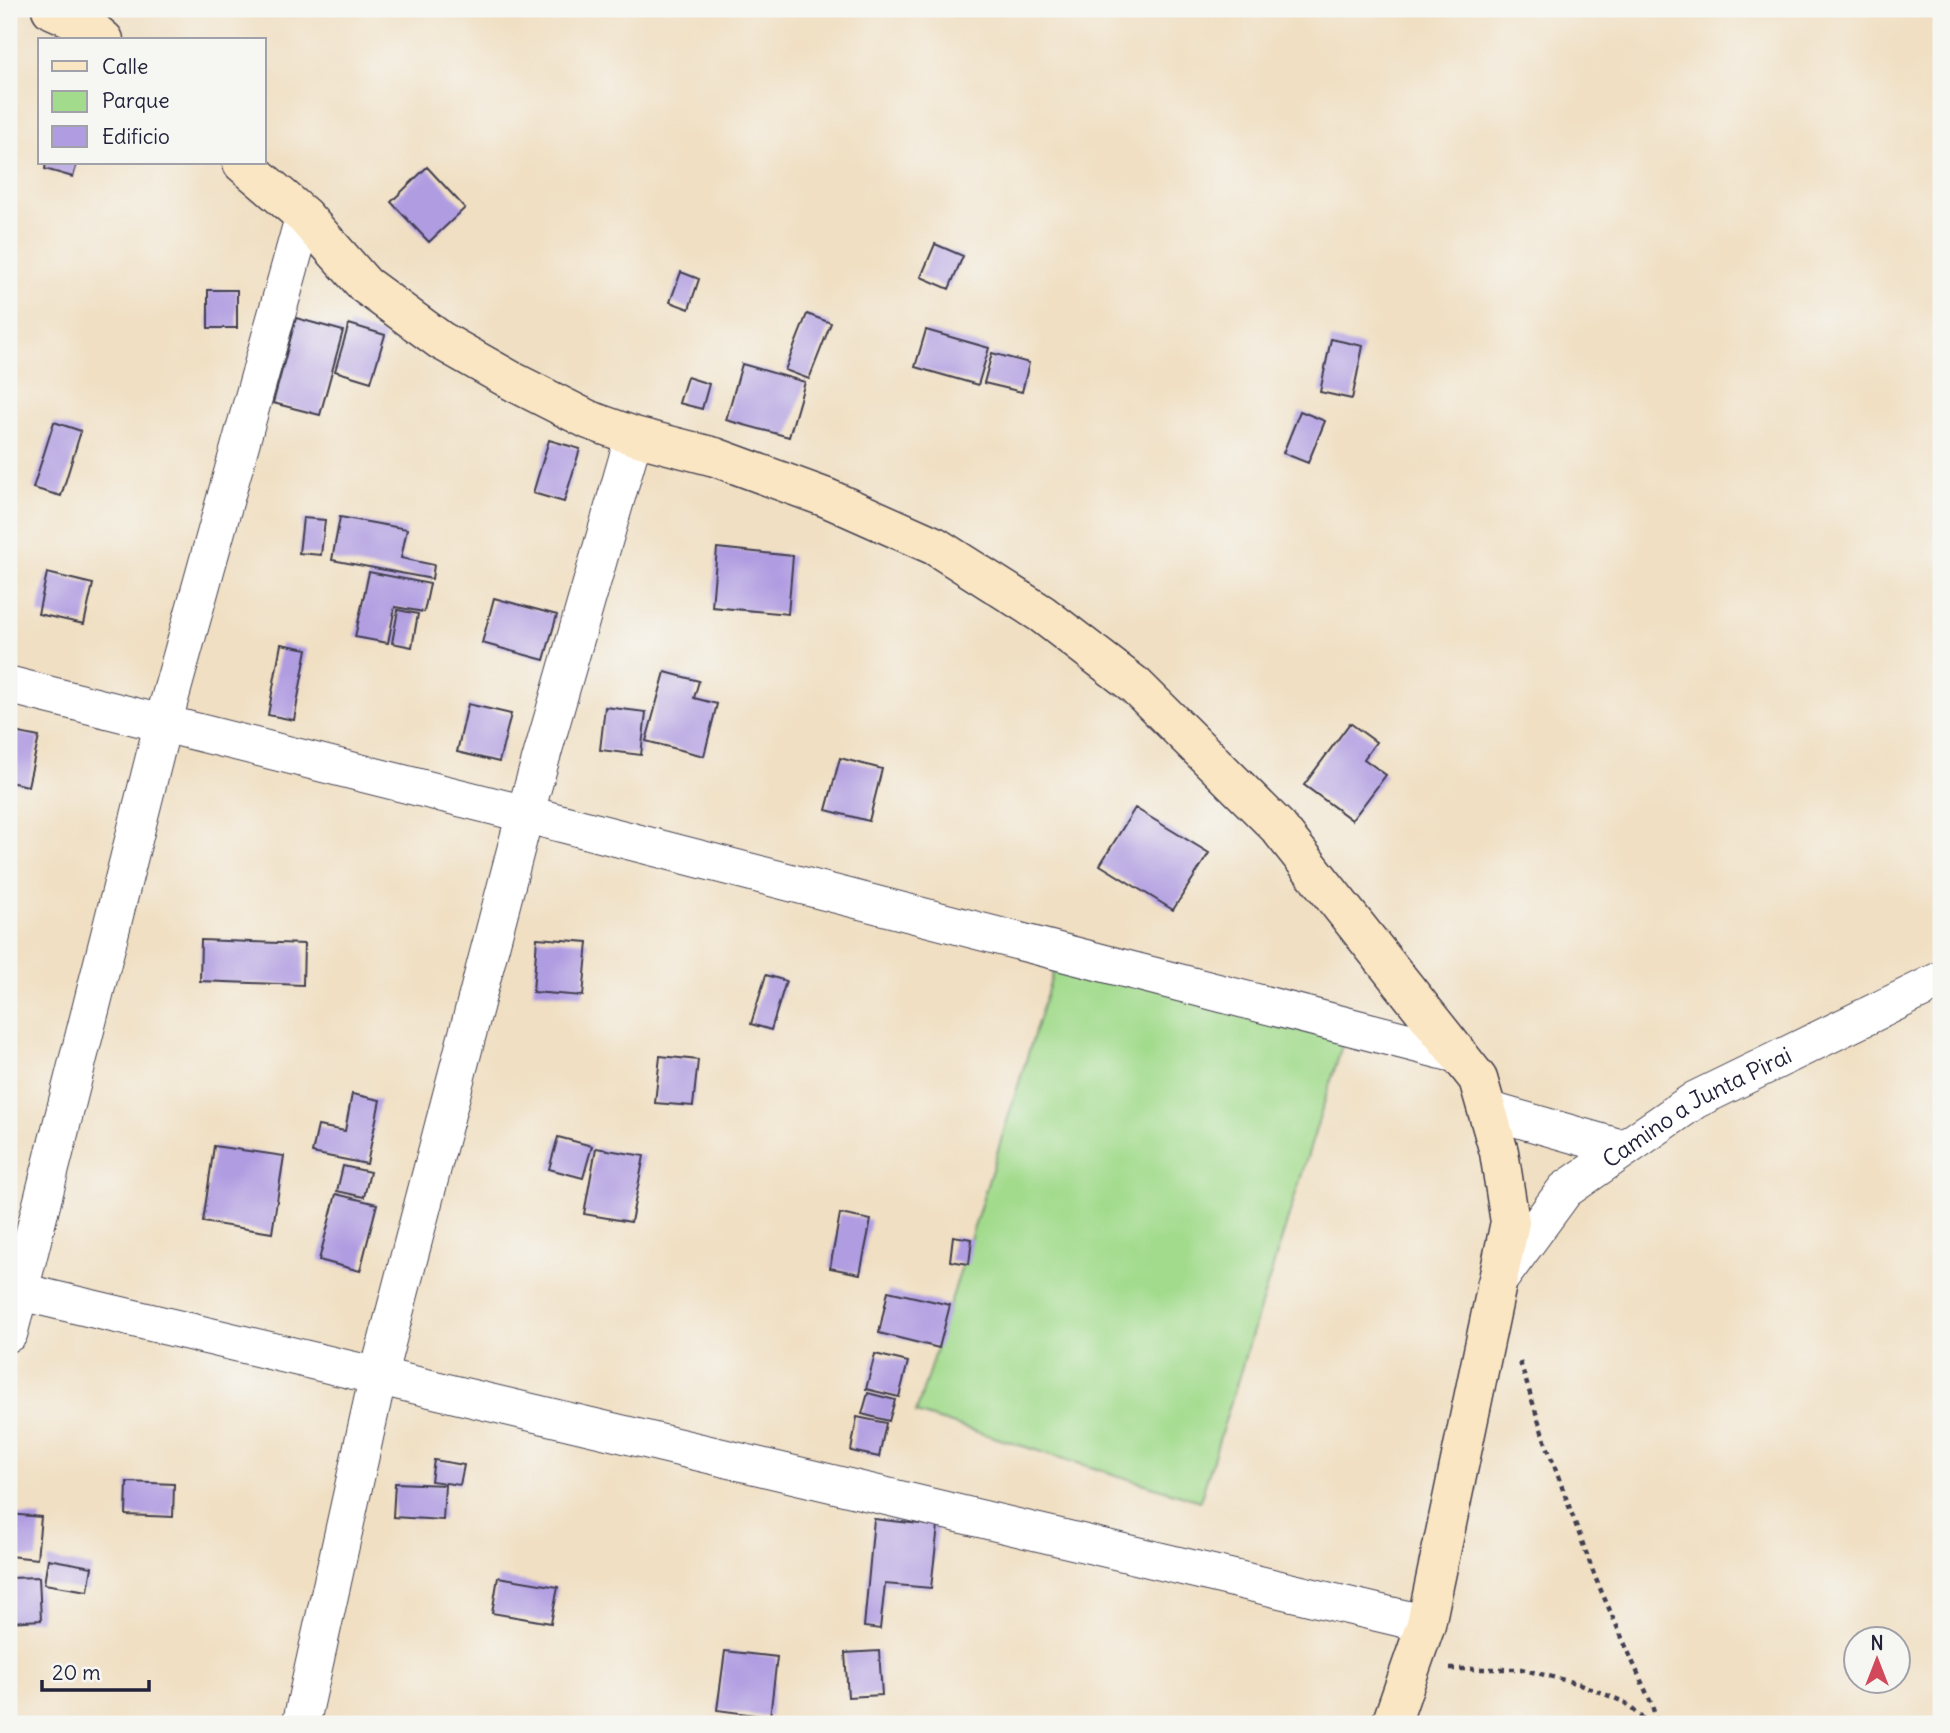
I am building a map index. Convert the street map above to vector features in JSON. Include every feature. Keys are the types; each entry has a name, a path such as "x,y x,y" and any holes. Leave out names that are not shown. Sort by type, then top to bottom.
{"street":[{"path":"51,9 85,23 102,38"},
{"path":"243,164 304,216 365,285 440,340 514,382 589,420 634,436 715,457 827,498 911,535 935,546 1052,622 1136,686 1278,827 1478,1079 1499,1152 1510,1222 1426,1624 1391,1724"},
{"path":"9,1333 14,1290 163,723 304,216"},
{"path":"301,1724 378,1376 525,814 634,436"},
{"path":"9,685 525,814 1456,1054"},
{"name":"Camino a Junta Pirai","path":"1496,1285 1565,1189 1695,1100 1941,980"},
{"path":"1488,1110 1624,1149"},
{"path":"14,1290 1426,1624"}],"path":[{"path":"1520,1360 1543,1435 1595,1577 1658,1724"},
{"path":"1405,1687 1444,1669 1521,1669 1580,1684 1624,1702 1649,1724"}],"green space":[{"path":"1060,951 1344,1039 1200,1501 916,1413"}],"building":[{"path":"46,164 77,164 73,177 45,169"},
{"path":"427,167 465,208 429,242 391,202"},
{"path":"935,244 963,256 949,289 921,277"},
{"path":"681,272 699,279 689,309 670,302"},
{"path":"208,290 237,290 237,328 208,328"},
{"path":"807,314 831,323 809,379 785,370"},
{"path":"296,318 343,331 320,415 273,403"},
{"path":"349,324 385,335 371,382 335,371"},
{"path":"926,330 989,348 978,385 915,367"},
{"path":"1331,339 1363,346 1352,399 1320,392"},
{"path":"992,353 1029,363 1022,392 984,383"},
{"path":"742,364 805,382 789,437 726,420"},
{"path":"687,377 709,384 702,409 679,403"},
{"path":"1300,411 1325,421 1308,463 1283,453"},
{"path":"54,422 81,431 61,496 33,488"},
{"path":"549,440 580,449 564,502 533,493"},
{"path":"340,517 407,529 401,558 434,565 432,579 332,560"},
{"path":"303,518 325,520 321,555 299,553"},
{"path":"717,548 793,556 788,614 712,607"},
{"path":"369,572 430,584 424,612 395,607 388,643 355,637"},
{"path":"47,573 93,584 84,624 38,614"},
{"path":"494,598 557,615 544,660 482,643"},
{"path":"398,610 418,614 412,647 392,643"},
{"path":"281,644 307,649 294,720 268,715"},
{"path":"665,672 699,681 694,698 717,704 704,756 646,741"},
{"path":"468,704 511,714 499,762 457,752"},
{"path":"605,707 646,712 641,755 600,750"},
{"path":"1350,723 1376,742 1364,759 1386,775 1352,820 1304,785"},
{"path":"9,731 39,737 28,786 9,782"},
{"path":"840,758 882,769 869,821 826,810"},
{"path":"1135,808 1209,853 1173,910 1100,865"},
{"path":"537,938 588,942 583,996 533,992"},
{"path":"201,940 304,944 303,985 200,981"},
{"path":"766,975 786,981 771,1030 751,1024"},
{"path":"660,1056 698,1060 693,1106 655,1103"},
{"path":"352,1094 380,1100 367,1164 312,1153 318,1126 345,1131"},
{"path":"558,1137 592,1146 583,1178 549,1169"},
{"path":"214,1146 284,1156 272,1233 203,1222"},
{"path":"596,1148 644,1156 631,1222 584,1214"},
{"path":"343,1166 370,1172 364,1197 337,1191"},
{"path":"336,1194 377,1204 360,1271 319,1260"},
{"path":"840,1214 871,1220 860,1274 830,1268"},
{"path":"953,1236 972,1239 969,1264 950,1261"},
{"path":"888,1291 950,1305 939,1348 879,1333"},
{"path":"875,1354 908,1362 899,1397 866,1389"},
{"path":"868,1393 895,1400 889,1421 862,1414"},
{"path":"857,1417 886,1423 879,1457 851,1451"},
{"path":"434,1460 464,1465 460,1485 431,1481"},
{"path":"127,1482 174,1484 173,1517 126,1515"},
{"path":"395,1483 445,1485 443,1520 393,1517"},
{"path":"9,1514 41,1517 37,1559 9,1556"},
{"path":"874,1519 938,1526 931,1588 885,1584 880,1629 864,1627"},
{"path":"48,1559 92,1567 88,1591 44,1584"},
{"path":"39,1577 41,1620 9,1622 9,1578"},
{"path":"498,1577 558,1587 551,1623 492,1613"},
{"path":"725,1651 777,1657 770,1717 717,1710"},
{"path":"879,1651 882,1695 848,1697 845,1653"}]}
